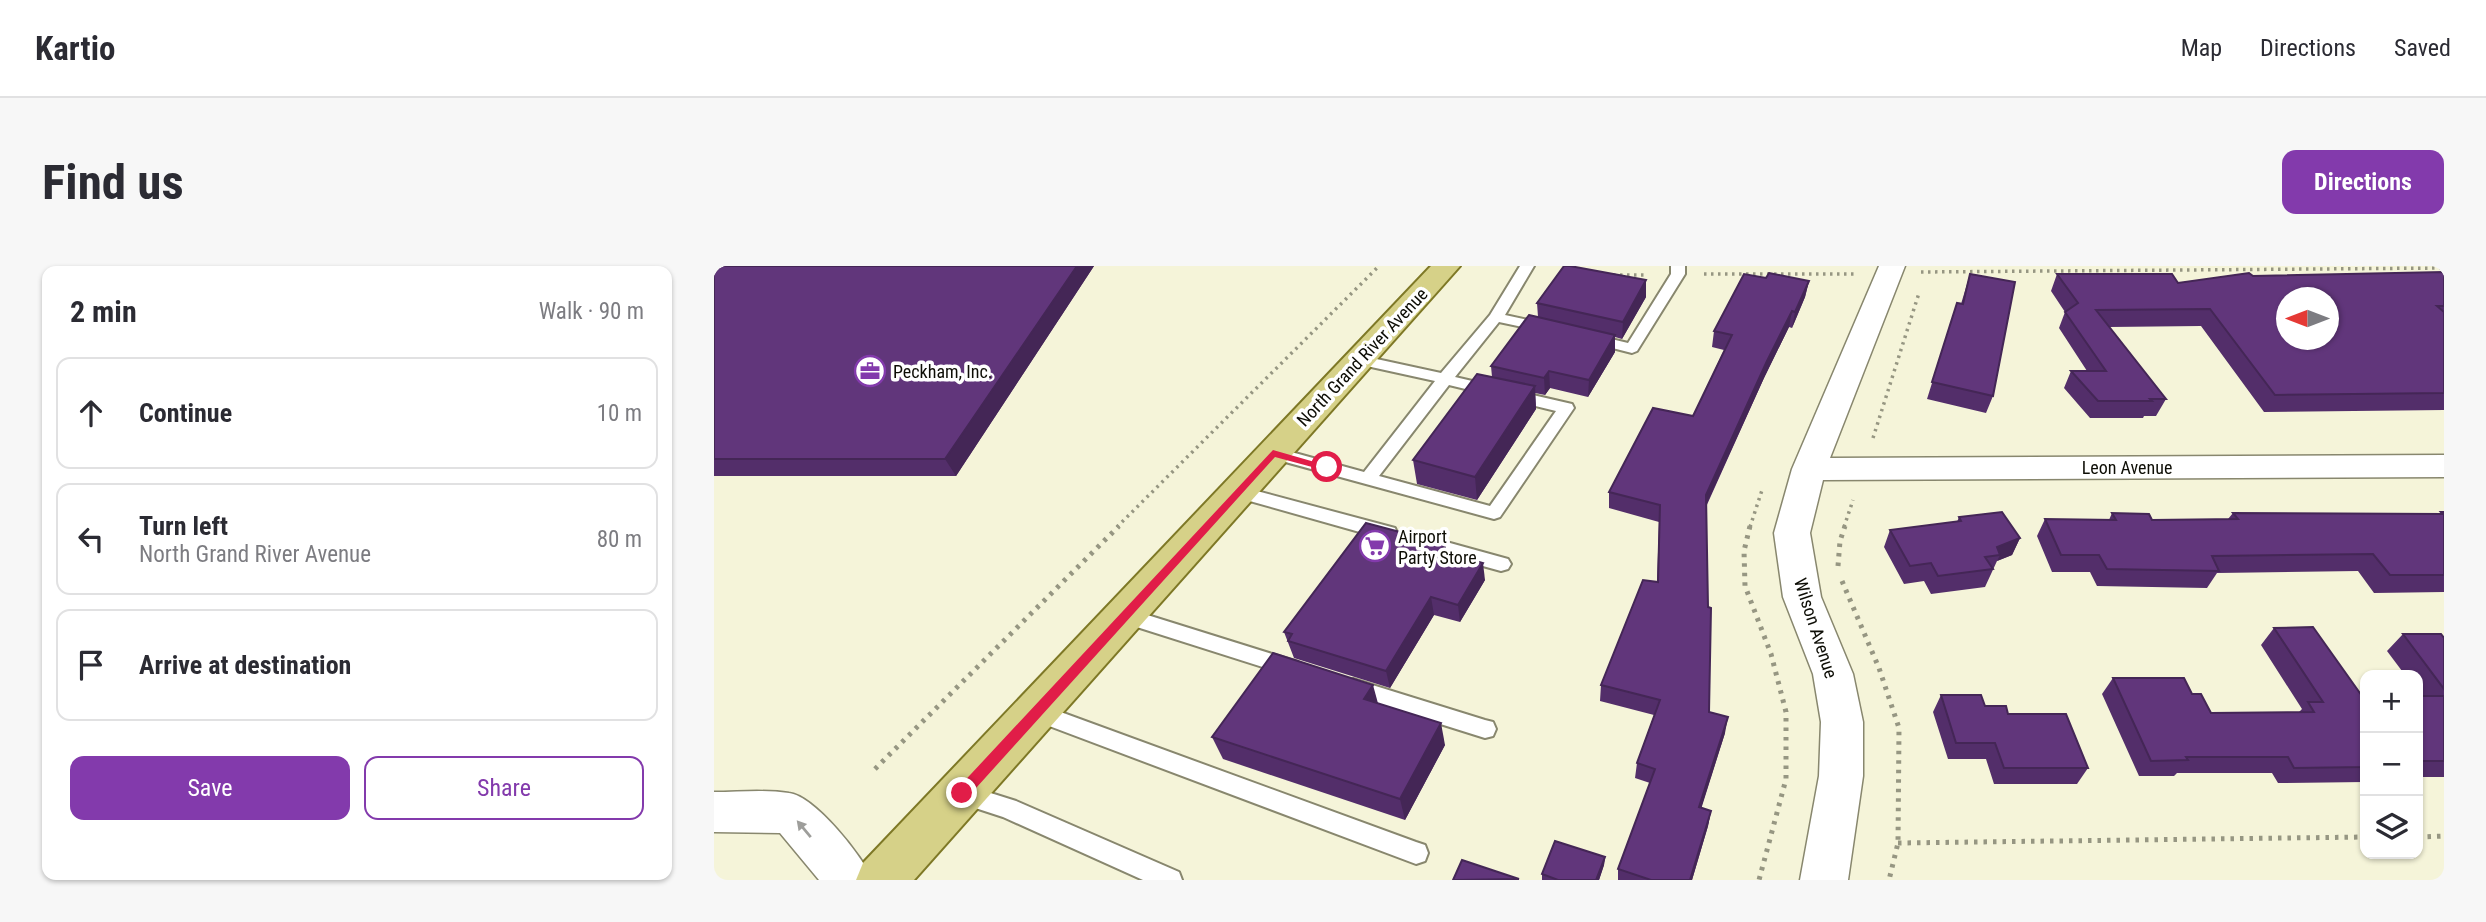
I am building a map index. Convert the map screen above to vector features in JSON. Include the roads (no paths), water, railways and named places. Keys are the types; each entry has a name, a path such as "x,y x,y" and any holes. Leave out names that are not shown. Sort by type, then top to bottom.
{"main road":[{"name":"North Grand River Avenue","path":"881,880 1446,266"}],"street":[{"name":"Wilson Avenue","path":"1825,880 1841,776 1842,722 1833,674 1802,597 1793,533 1809,468 1902,270"},
{"name":"Leon Avenue","path":"1809,468 2444,466"},
{"path":"714,812 791,813 849,880"}],"lane":[{"path":"1368,479 1496,317 1527,266"},
{"path":"1496,317 1632,348 1678,270"},
{"path":"1273,453 1494,513 1566,408 1358,360"},
{"path":"1238,492 1501,564"},
{"path":"1125,616 1485,729"},
{"path":"1036,712 1416,853"},
{"path":"962,793 1008,808 1170,880"}],"place":[{"name":"Peckham, Inc.","path":"870,371"},
{"name":"Airport Party Store","path":"1375,546"}]}
